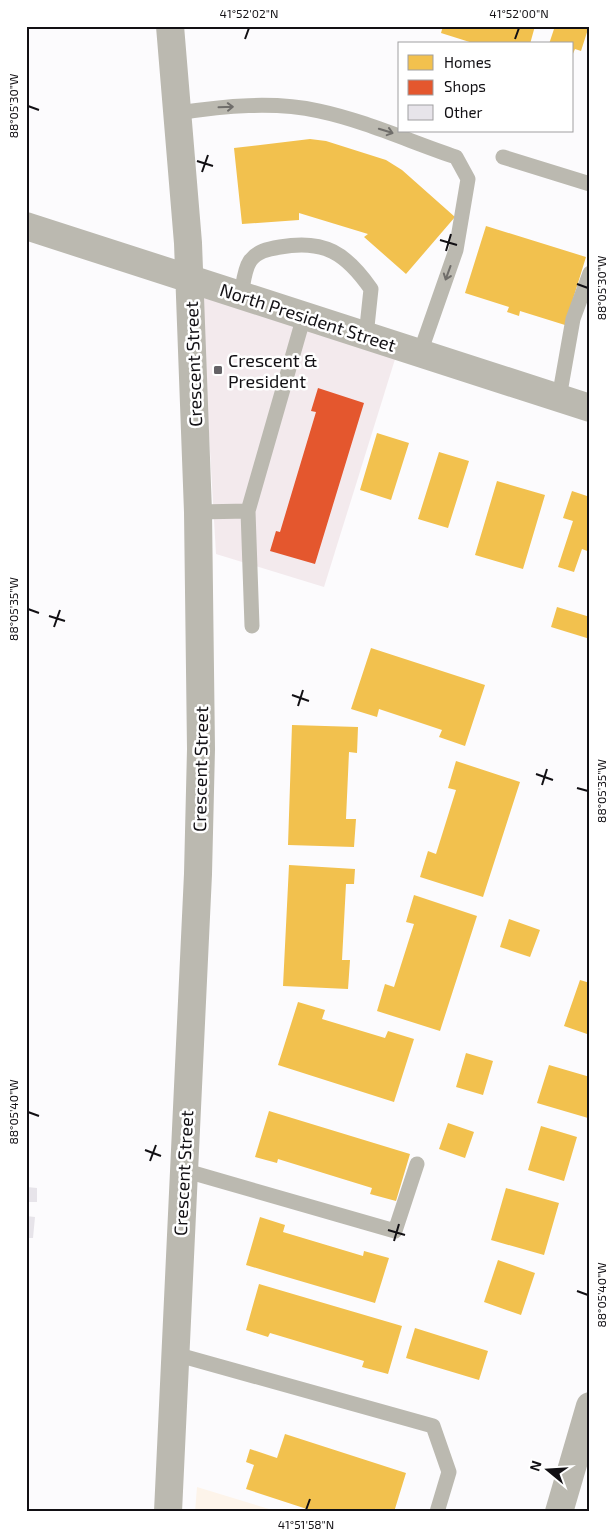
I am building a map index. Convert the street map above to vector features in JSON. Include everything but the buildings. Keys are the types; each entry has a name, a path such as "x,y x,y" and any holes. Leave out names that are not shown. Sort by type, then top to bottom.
{"street":[{"name":"Crescent Street","path":"168,1512 198,874 201,749 198,512 190,279 170,26"},
{"name":"North President Street","path":"26,226 590,408"},
{"path":"559,1512 581,1467 590,1406"}],"lane":[{"path":"178,112 242,106 318,111 403,136 456,157 468,179 456,250 420,353"},
{"path":"504,157 590,184"},
{"path":"241,295 249,262 259,252 300,243 323,246 348,260 371,289 366,336"},
{"path":"559,398 573,319 590,273"},
{"path":"252,626 248,511 304,316"},
{"path":"198,512 248,511"},
{"path":"183,1170 395,1231 417,1164"},
{"path":"175,1354 433,1426 449,1472 437,1512"}],"shaded area":[{"path":"201,295 396,356 324,587 216,554"},
{"path":"197,1487 279,1512 195,1512"}],"place":[{"name":"Crescent & President","path":"218,370"}]}
